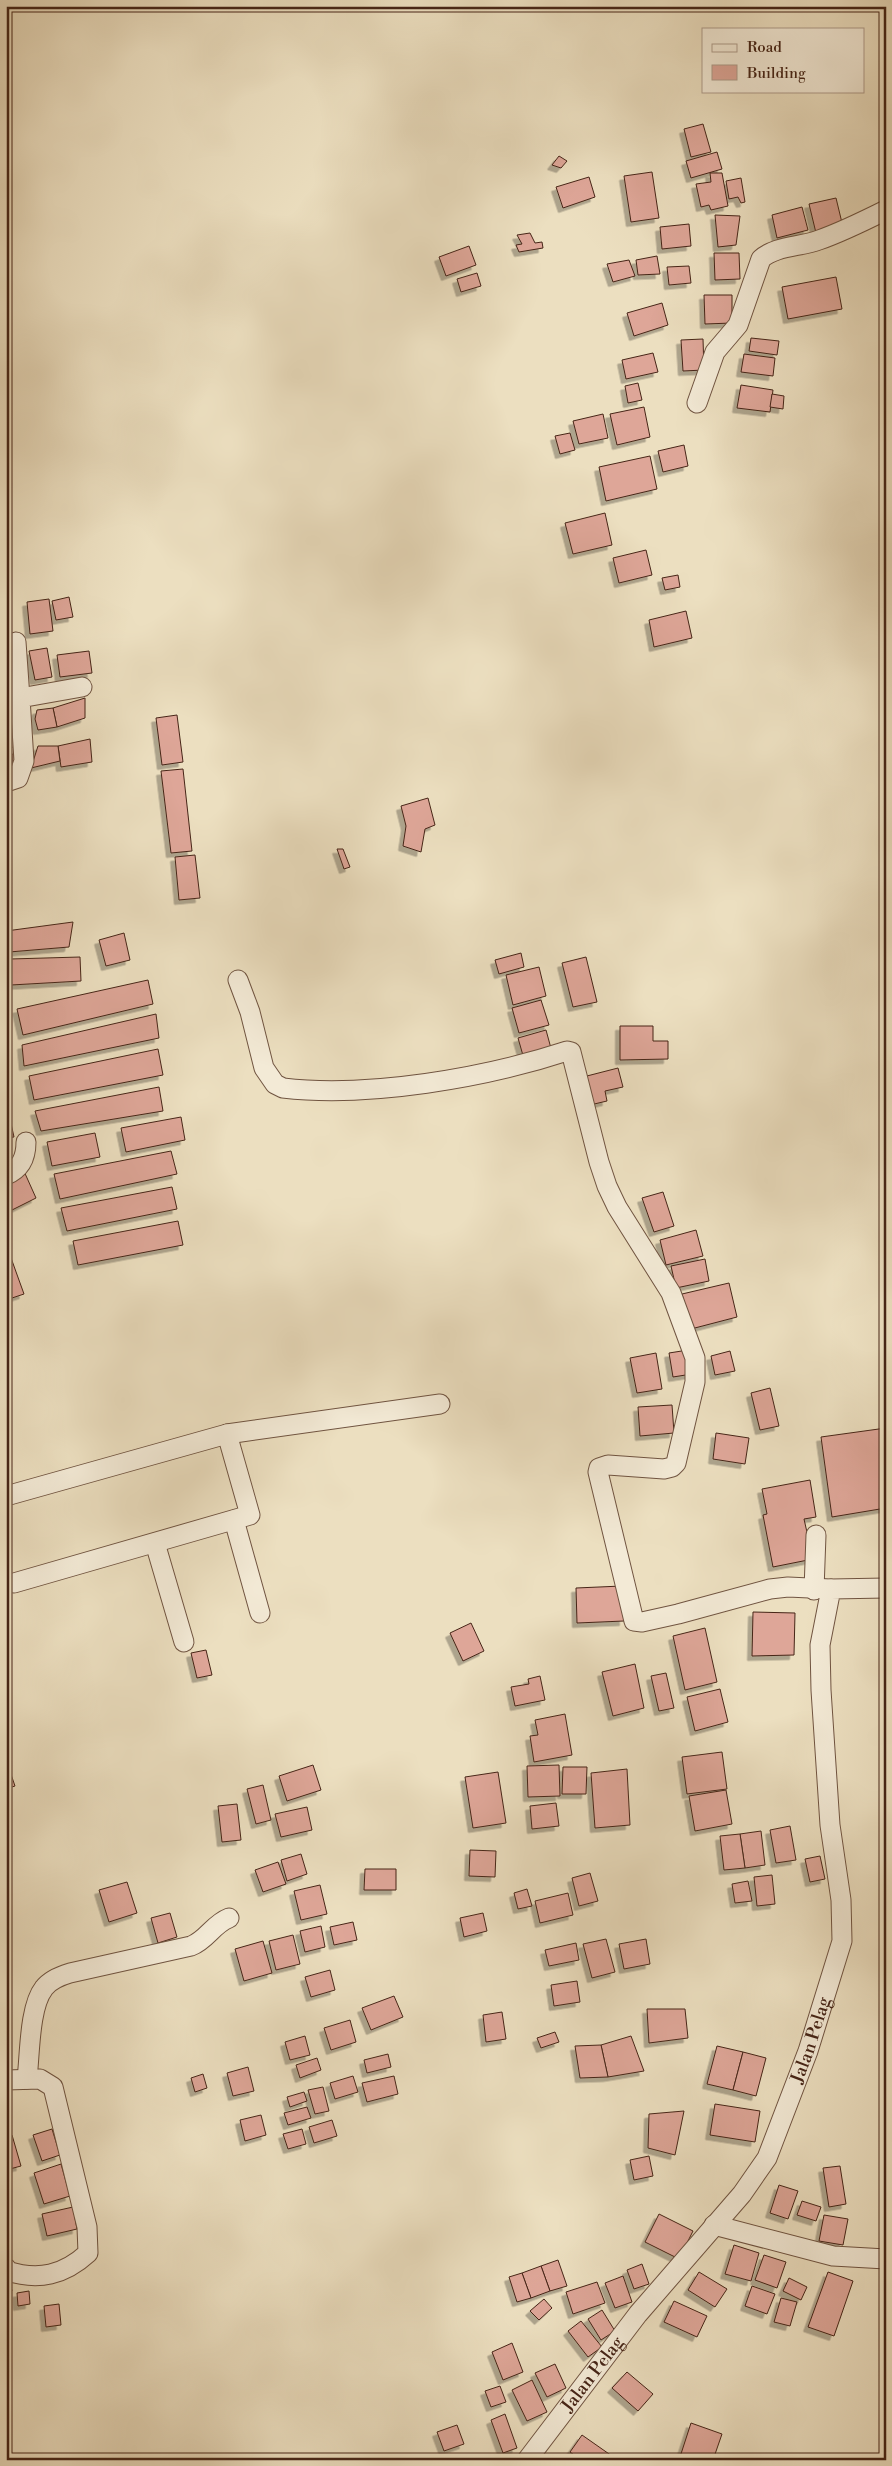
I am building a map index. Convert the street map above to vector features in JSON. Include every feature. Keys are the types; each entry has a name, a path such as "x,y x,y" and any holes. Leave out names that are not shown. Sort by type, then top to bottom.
{"street":[{"path":"697,403 715,352 738,326 761,260 768,254 806,244 840,232 886,210"},
{"path":"6,782 18,778 24,761 13,698 16,642"},
{"path":"13,698 82,687"},
{"path":"238,980 250,1012 264,1068 275,1084 282,1088 348,1090 441,1081 492,1071 567,1051 572,1052 599,1162 607,1186 617,1207 671,1293 695,1358 695,1382 676,1463 664,1470 608,1465 599,1468 598,1472 629,1594 632,1617 636,1622 770,1589 788,1587 822,1590 886,1588"},
{"path":"6,1175 21,1164 26,1154 26,1142"},
{"path":"6,1496 227,1434 440,1404"},
{"path":"14,1583 250,1515 227,1434"},
{"path":"234,1520 260,1613"},
{"name":"Jalan Pelag","path":"527,2460 638,2314 742,2194 767,2158 808,2051 842,1941 841,1900 830,1825 821,1690 822,1590 816,1535"},
{"path":"155,1543 184,1642"},
{"path":"27,2079 35,2011 39,1995 45,1986 56,1978 70,1973 192,1946 197,1944 217,1924 229,1918"},
{"path":"6,2080 40,2079 53,2087 87,2227 88,2253 74,2266 48,2276 24,2276 7,2270"},
{"path":"714,2225 833,2256 886,2260"}],"building":[{"path":"703,124 711,152 691,157 684,129"},
{"path":"717,152 722,169 691,178 686,161"},
{"path":"559,156 567,161 561,168 552,165"},
{"path":"652,172 659,218 631,222 624,176"},
{"path":"710,173 722,173 728,206 711,210 709,205 701,207 696,184 711,182"},
{"path":"589,177 595,197 563,208 556,187"},
{"path":"741,178 745,202 741,203 738,197 729,199 726,181"},
{"path":"836,198 843,227 816,233 809,204"},
{"path":"802,207 808,230 777,238 772,215"},
{"path":"715,215 740,216 736,245 718,247"},
{"path":"689,224 691,246 662,249 660,227"},
{"path":"530,233 535,243 542,242 543,248 519,252 516,245 522,244 517,235"},
{"path":"469,246 476,265 446,276 439,257"},
{"path":"714,253 739,253 740,279 715,280"},
{"path":"657,256 660,274 638,275 636,260"},
{"path":"629,260 635,276 613,282 607,264"},
{"path":"689,266 691,283 669,285 667,267"},
{"path":"477,273 481,286 461,292 457,279"},
{"path":"836,277 842,309 788,319 782,287"},
{"path":"704,295 732,295 732,323 705,324"},
{"path":"662,303 668,325 634,336 627,313"},
{"path":"751,338 779,341 777,355 749,351"},
{"path":"703,339 704,370 683,371 681,340"},
{"path":"653,353 658,372 626,379 622,360"},
{"path":"744,354 775,358 773,376 741,372"},
{"path":"638,383 642,400 628,403 625,386"},
{"path":"741,385 773,390 770,412 737,408"},
{"path":"772,394 784,396 783,409 770,407"},
{"path":"644,407 650,437 617,445 610,414"},
{"path":"603,414 608,438 579,444 573,421"},
{"path":"570,433 575,450 560,454 555,436"},
{"path":"684,445 688,466 663,472 658,451"},
{"path":"650,456 657,489 606,501 599,467"},
{"path":"605,513 612,545 573,554 565,523"},
{"path":"646,550 652,575 619,583 613,558"},
{"path":"678,575 680,587 665,590 662,578"},
{"path":"69,597 73,617 56,620 52,601"},
{"path":"49,599 53,631 30,634 27,602"},
{"path":"686,611 692,638 654,647 649,620"},
{"path":"47,648 52,677 35,680 29,651"},
{"path":"89,651 92,673 60,677 57,655"},
{"path":"85,698 85,718 57,727 53,708"},
{"path":"53,708 57,727 38,730 35,719 37,710"},
{"path":"177,715 183,762 162,765 156,718"},
{"path":"6,722 12,748 6,749"},
{"path":"90,739 92,762 61,767 58,746"},
{"path":"38,746 58,746 60,761 31,768"},
{"path":"13,754 12,777 6,778 6,756"},
{"path":"183,769 192,851 171,853 161,771"},
{"path":"428,798 435,825 425,829 421,852 403,846 406,826 401,806"},
{"path":"337,849 343,849 350,867 344,869"},
{"path":"195,855 200,898 179,900 175,857"},
{"path":"73,922 69,947 9,952 6,931"},
{"path":"124,933 130,960 106,966 99,940"},
{"path":"521,953 524,967 499,974 495,960"},
{"path":"80,957 81,981 11,985 10,959"},
{"path":"586,957 597,1002 573,1007 562,963"},
{"path":"539,967 546,996 513,1005 506,975"},
{"path":"148,980 153,1004 23,1035 17,1009"},
{"path":"541,1000 549,1025 519,1033 512,1008"},
{"path":"156,1014 159,1038 24,1066 22,1045"},
{"path":"620,1026 653,1026 653,1041 668,1041 668,1059 620,1060"},
{"path":"546,1030 552,1052 524,1059 518,1038"},
{"path":"158,1049 163,1075 34,1100 29,1076"},
{"path":"618,1068 623,1087 605,1091 607,1101 590,1105 583,1077"},
{"path":"159,1087 163,1111 41,1131 35,1111"},
{"path":"181,1117 185,1140 126,1152 121,1128"},
{"path":"10,1119 14,1137 6,1138 6,1120"},
{"path":"95,1133 100,1157 52,1166 47,1142"},
{"path":"171,1151 177,1174 60,1199 54,1174"},
{"path":"23,1169 36,1198 6,1213 6,1176"},
{"path":"172,1187 177,1209 67,1231 61,1208"},
{"path":"663,1192 674,1226 654,1232 642,1198"},
{"path":"178,1221 183,1245 78,1265 73,1241"},
{"path":"696,1230 703,1256 666,1265 660,1240"},
{"path":"6,1244 24,1294 6,1300"},
{"path":"705,1259 709,1281 676,1288 671,1266"},
{"path":"729,1283 737,1317 691,1329 682,1294"},
{"path":"688,1350 692,1374 673,1377 669,1353"},
{"path":"730,1351 735,1371 715,1375 711,1356"},
{"path":"656,1353 662,1389 637,1393 630,1358"},
{"path":"770,1388 779,1426 760,1430 751,1393"},
{"path":"672,1405 674,1433 640,1436 638,1407"},
{"path":"886,1428 886,1508 832,1517 821,1437"},
{"path":"716,1433 749,1438 745,1464 713,1459"},
{"path":"810,1480 816,1517 804,1519 813,1559 773,1567 763,1515 767,1514 762,1489"},
{"path":"622,1586 624,1621 577,1623 576,1588"},
{"path":"753,1612 795,1613 794,1655 752,1656"},
{"path":"471,1623 484,1651 463,1661 450,1633"},
{"path":"705,1628 717,1682 685,1690 673,1636"},
{"path":"206,1650 212,1675 197,1678 191,1653"},
{"path":"635,1664 644,1708 613,1716 602,1672"},
{"path":"666,1673 674,1708 659,1711 651,1676"},
{"path":"540,1676 545,1700 515,1706 511,1687 529,1684 528,1679"},
{"path":"720,1689 728,1722 695,1731 687,1697"},
{"path":"565,1714 572,1755 534,1762 530,1736 538,1735 535,1720"},
{"path":"722,1752 727,1789 687,1794 682,1757"},
{"path":"6,1760 15,1786 6,1789"},
{"path":"313,1765 321,1790 287,1801 279,1776"},
{"path":"559,1765 560,1796 528,1797 527,1766"},
{"path":"563,1767 587,1767 586,1794 562,1794"},
{"path":"627,1769 630,1825 595,1828 591,1773"},
{"path":"498,1772 506,1823 473,1828 465,1777"},
{"path":"263,1785 271,1820 256,1824 247,1789"},
{"path":"726,1790 732,1824 695,1831 689,1796"},
{"path":"556,1803 559,1826 532,1829 530,1806"},
{"path":"237,1804 241,1840 222,1842 218,1806"},
{"path":"307,1807 312,1830 281,1837 275,1814"},
{"path":"790,1826 796,1860 776,1863 770,1830"},
{"path":"761,1831 765,1865 745,1868 740,1834"},
{"path":"740,1834 745,1868 724,1870 720,1836"},
{"path":"470,1850 496,1851 495,1877 469,1876"},
{"path":"301,1854 307,1874 287,1881 281,1860"},
{"path":"820,1856 825,1879 810,1882 805,1859"},
{"path":"278,1862 286,1884 263,1892 255,1870"},
{"path":"365,1869 396,1869 396,1890 364,1890"},
{"path":"590,1873 598,1901 579,1906 572,1878"},
{"path":"772,1875 775,1904 757,1906 754,1877"},
{"path":"748,1881 752,1901 735,1903 732,1884"},
{"path":"127,1882 137,1913 109,1922 99,1890"},
{"path":"320,1885 327,1914 301,1920 294,1891"},
{"path":"527,1889 532,1906 518,1909 514,1893"},
{"path":"568,1893 573,1915 540,1923 535,1901"},
{"path":"170,1913 177,1937 158,1943 151,1918"},
{"path":"483,1913 487,1931 464,1937 460,1918"},
{"path":"353,1922 357,1940 334,1945 330,1927"},
{"path":"321,1926 325,1947 305,1952 300,1931"},
{"path":"293,1935 300,1964 276,1970 269,1941"},
{"path":"606,1939 615,1972 592,1978 583,1944"},
{"path":"646,1939 650,1964 624,1969 619,1944"},
{"path":"263,1941 272,1973 244,1981 235,1949"},
{"path":"576,1943 579,1960 549,1966 545,1950"},
{"path":"330,1970 335,1990 311,1997 305,1977"},
{"path":"577,1981 580,2002 554,2006 551,1985"},
{"path":"394,1996 403,2017 371,2030 362,2008"},
{"path":"647,2009 685,2009 688,2038 649,2043"},
{"path":"502,2012 506,2039 486,2042 483,2015"},
{"path":"350,2020 356,2042 331,2050 324,2028"},
{"path":"555,2032 559,2042 541,2048 537,2038"},
{"path":"305,2036 310,2055 290,2060 285,2042"},
{"path":"631,2036 644,2071 608,2077 601,2045"},
{"path":"601,2045 608,2077 580,2078 575,2046"},
{"path":"717,2046 743,2052 733,2090 707,2084"},
{"path":"743,2052 766,2058 756,2096 733,2090"},
{"path":"388,2054 391,2067 367,2073 364,2060"},
{"path":"317,2058 321,2070 300,2078 296,2065"},
{"path":"248,2067 254,2091 233,2096 227,2073"},
{"path":"203,2074 207,2088 195,2092 191,2078"},
{"path":"353,2076 358,2092 335,2099 330,2083"},
{"path":"394,2076 398,2094 367,2102 362,2083"},
{"path":"323,2087 329,2111 315,2114 308,2090"},
{"path":"304,2092 307,2101 290,2107 287,2097"},
{"path":"715,2104 760,2111 755,2142 710,2135"},
{"path":"307,2107 311,2118 288,2125 284,2113"},
{"path":"684,2111 675,2155 648,2148 649,2114"},
{"path":"261,2115 266,2135 245,2141 240,2120"},
{"path":"332,2120 337,2136 314,2143 309,2127"},
{"path":"52,2129 60,2155 42,2161 33,2135"},
{"path":"302,2129 306,2144 288,2149 283,2134"},
{"path":"12,2135 21,2166 6,2170 6,2137"},
{"path":"649,2156 653,2176 634,2180 630,2160"},
{"path":"61,2164 70,2196 44,2204 34,2173"},
{"path":"840,2166 846,2204 829,2207 823,2168"},
{"path":"779,2185 798,2191 788,2219 770,2213"},
{"path":"802,2201 821,2207 816,2221 797,2215"},
{"path":"73,2207 77,2229 47,2236 42,2214"},
{"path":"659,2214 693,2231 679,2259 645,2242"},
{"path":"824,2215 848,2219 843,2245 819,2241"},
{"path":"734,2245 759,2253 751,2281 725,2274"},
{"path":"764,2255 786,2262 777,2288 755,2280"},
{"path":"558,2260 567,2286 550,2291 541,2266"},
{"path":"642,2264 649,2284 634,2289 627,2270"},
{"path":"541,2266 550,2291 531,2298 522,2273"},
{"path":"699,2272 727,2289 715,2307 688,2290"},
{"path":"828,2272 853,2281 834,2336 808,2327"},
{"path":"522,2273 531,2298 517,2302 509,2277"},
{"path":"6,2276 9,2276 12,2291 6,2292"},
{"path":"623,2276 632,2302 615,2308 605,2283"},
{"path":"789,2278 807,2287 801,2300 783,2291"},
{"path":"597,2282 605,2303 573,2314 566,2292"},
{"path":"752,2286 775,2294 767,2314 745,2306"},
{"path":"29,2291 30,2304 18,2306 17,2293"},
{"path":"781,2298 797,2302 790,2326 774,2322"},
{"path":"544,2299 552,2308 539,2320 530,2311"},
{"path":"674,2301 707,2316 697,2337 664,2322"},
{"path":"59,2304 61,2325 46,2327 44,2306"},
{"path":"602,2310 615,2331 601,2340 588,2319"},
{"path":"581,2321 602,2347 588,2357 568,2331"},
{"path":"512,2343 523,2372 503,2380 492,2352"},
{"path":"555,2364 566,2388 547,2397 535,2373"},
{"path":"627,2372 653,2394 638,2411 612,2388"},
{"path":"532,2380 547,2412 527,2421 512,2390"},
{"path":"500,2386 506,2402 491,2407 485,2391"},
{"path":"505,2414 517,2448 503,2453 491,2420"},
{"path":"691,2423 722,2434 713,2460 679,2460"},
{"path":"457,2425 464,2444 444,2451 437,2432"},
{"path":"582,2435 612,2456 610,2460 581,2460 570,2452"}]}
